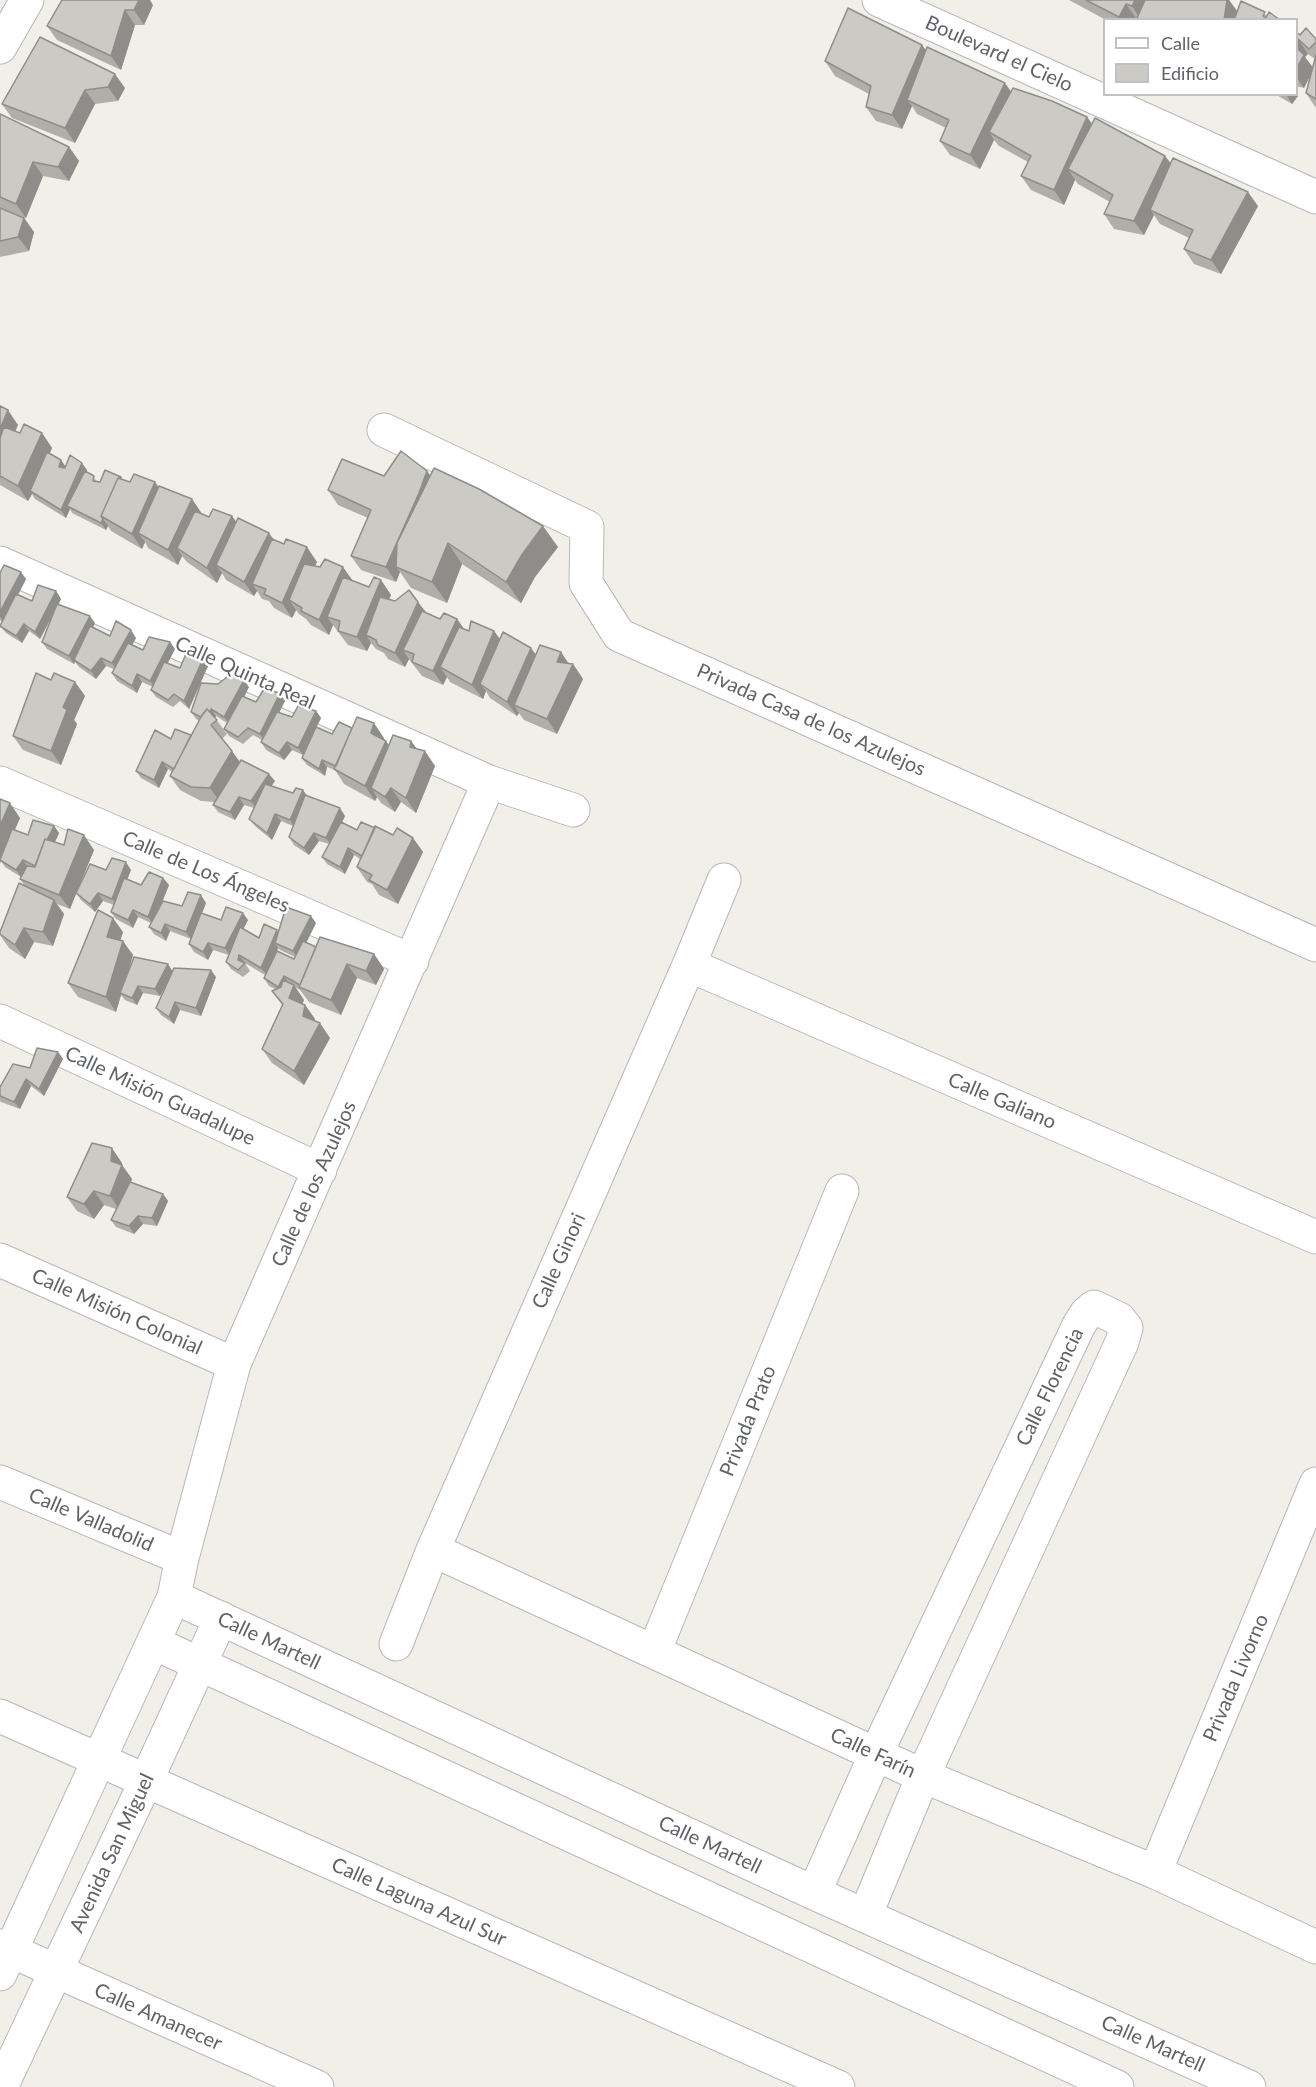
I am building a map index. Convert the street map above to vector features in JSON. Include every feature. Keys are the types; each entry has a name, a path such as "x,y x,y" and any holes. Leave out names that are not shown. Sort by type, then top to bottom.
{"street":[{"path":"0,47 27,0"},
{"name":"Boulevard el Cielo","path":"879,0 1316,197"},
{"name":"Privada Casa de los Azulejos","path":"384,430 586,527 586,583 619,635 1316,945"},
{"name":"Calle Quinta Real","path":"0,563 489,782 573,810"},
{"name":"Calle de los Azulejos","path":"174,1597 182,1558 234,1364 321,1170 489,782"},
{"name":"Calle de Los Ángeles","path":"0,783 412,962"},
{"name":"Calle Ginori","path":"396,1644 433,1550 724,880"},
{"name":"Calle Galiano","path":"688,965 1316,1237"},
{"name":"Calle Misión Guadalupe","path":"0,1021 321,1170"},
{"name":"Privada Prato","path":"654,1652 842,1191"},
{"name":"Calle Misión Colonial","path":"0,1260 234,1364"},
{"name":"Calle Florencia","path":"814,1893 876,1754 1078,1325 1094,1307 1119,1319 1126,1328 1122,1342 923,1776 865,1916"},
{"name":"Calle Valladolid","path":"0,1482 182,1558"},
{"name":"Privada Livorno","path":"1155,1872 1316,1484"},
{"path":"983,1526 1030,1543"},
{"name":"Calle Farín","path":"433,1550 923,1776 1155,1872 1316,1947"},
{"path":"4,1957 99,1761 174,1597"},
{"name":"Calle Martell","path":"174,1597 814,1893 1249,2087"},
{"name":"Avenida San Miguel","path":"1,2087 57,1972 220,1618"},
{"path":"154,1643 1117,2087"},
{"name":"Calle Laguna Azul Sur","path":"0,1716 838,2087"},
{"path":"679,1885 699,1839"},
{"path":"924,1998 942,1950"},
{"name":"Calle Amanecer","path":"4,1957 57,1972 317,2087"}],"building":[{"path":"62,0 139,0 134,10 125,10 111,56 47,26"},
{"path":"1086,0 1135,0 1132,6 1126,4 1119,17"},
{"path":"1145,0 1227,0 1224,18 1137,18"},
{"path":"1241,1 1265,12 1263,16 1266,18 1235,18"},
{"path":"848,8 922,45 892,115 866,107 871,86 825,61"},
{"path":"1269,12 1277,18 1266,18"},
{"path":"1306,28 1316,42 1309,49 1298,39 1298,34 1300,35"},
{"path":"40,37 115,74 108,87 85,90 65,128 2,104"},
{"path":"927,47 1005,83 970,155 940,141 949,120 907,100"},
{"path":"1298,49 1304,55 1298,66"},
{"path":"1316,55 1316,99 1306,93"},
{"path":"1013,88 1052,101 1087,117 1054,190 1021,176 1031,156 989,132"},
{"path":"0,114 69,147 58,167 33,162 16,204 0,197"},
{"path":"1095,118 1165,156 1134,221 1104,214 1113,195 1068,169"},
{"path":"1173,158 1248,192 1211,260 1184,249 1193,230 1150,210"},
{"path":"0,208 24,218 18,237 0,241"},
{"path":"0,406 8,410 0,429"},
{"path":"24,424 42,433 18,486 0,476 0,438 4,427 20,433"},
{"path":"401,451 427,471 386,567 351,556 371,510 328,490 342,459 384,476"},
{"path":"47,452 61,460 59,467 65,468 70,455 82,463 61,510 30,491"},
{"path":"434,468 479,489 543,526 521,556 506,582 448,543 432,582 396,567 397,543"},
{"path":"105,470 121,478 118,478 101,516 103,519 101,523 67,506 85,471 94,476 93,481 100,482"},
{"path":"134,474 155,482 132,534 101,516 118,478 130,482"},
{"path":"159,486 192,499 168,550 138,533"},
{"path":"213,509 232,516 207,568 177,548 195,511 209,517"},
{"path":"238,518 269,533 244,582 216,565"},
{"path":"272,539 284,544 286,539 307,547 282,603 264,594 266,589 252,584"},
{"path":"325,559 343,567 319,620 301,611 302,608 289,600 304,564 320,567"},
{"path":"4,565 21,572 0,612 0,573"},
{"path":"343,577 369,587 374,577 381,580 357,637 338,631 340,621 327,617"},
{"path":"38,585 56,591 35,632 24,624 16,636 0,626 16,594 32,601"},
{"path":"409,590 418,602 395,653 378,645 376,640 366,635 380,597 395,601"},
{"path":"57,604 90,616 69,656 42,642"},
{"path":"422,611 440,619 444,613 457,619 433,671 412,662 414,654 403,650"},
{"path":"116,621 131,630 112,663 101,658 91,671 74,660 90,626 110,636"},
{"path":"471,621 494,631 472,685 440,667 459,627 469,631"},
{"path":"503,632 531,648 507,702 480,684"},
{"path":"149,637 170,642 150,681 137,674 132,686 112,673 128,643 143,650"},
{"path":"540,645 561,652 557,662 573,664 547,719 514,705"},
{"path":"186,654 203,659 184,701 174,694 168,700 151,690 164,662 180,668"},
{"path":"36,673 51,680 54,673 75,682 63,707 67,710 51,751 13,736"},
{"path":"232,673 244,680 224,717 211,709 210,712 207,709 201,717 191,712 201,683 218,684"},
{"path":"264,689 280,693 260,734 248,728 238,737 224,729 242,696 256,702"},
{"path":"298,706 316,711 298,748 287,742 279,753 261,742 277,712 292,717"},
{"path":"207,709 217,720 211,725 232,751 210,788 191,787 170,776"},
{"path":"357,717 374,723 371,733 386,741 365,786 334,769"},
{"path":"339,722 352,728 336,766 322,760 319,769 302,758 316,727 332,734"},
{"path":"175,729 191,735 174,769 162,762 154,780 136,771 155,730 171,739"},
{"path":"393,735 411,741 410,747 425,751 406,798 391,788 385,797 371,788"},
{"path":"241,760 269,774 251,801 239,797 230,812 213,805"},
{"path":"265,784 293,793 296,788 303,790 290,820 275,814 267,833 249,819"},
{"path":"305,795 340,808 326,838 314,833 304,848 289,837"},
{"path":"0,799 10,803 0,826"},
{"path":"33,820 54,826 47,840 45,839 35,866 23,860 16,870 0,860 12,829 28,835"},
{"path":"341,822 357,830 361,822 375,828 362,856 348,848 340,867 322,857"},
{"path":"375,826 393,835 397,828 413,838 387,890 369,880 372,875 357,867"},
{"path":"68,829 84,835 59,895 20,879 27,866 35,867 45,839 64,845"},
{"path":"112,858 126,862 112,899 98,893 90,904 76,893 90,864 106,870"},
{"path":"149,872 163,878 148,917 133,910 128,920 111,912 124,878 141,885"},
{"path":"19,883 54,900 43,932 24,928 15,945 0,932"},
{"path":"188,892 201,895 186,932 165,924 161,933 149,927 163,901 182,906"},
{"path":"226,907 243,913 225,948 208,943 203,952 189,944 201,913 221,920"},
{"path":"286,907 311,916 293,951 275,943"},
{"path":"98,910 113,918 107,937 123,941 106,997 68,983"},
{"path":"264,924 277,930 261,968 239,955 238,960 245,963 238,970 226,962 240,927 259,938"},
{"path":"320,937 374,954 366,971 347,964 331,1000 299,987"},
{"path":"303,941 316,947 300,985 284,976 278,987 264,978 277,951 294,959"},
{"path":"134,957 168,964 155,989 138,986 132,998 120,993"},
{"path":"174,968 211,970 196,1008 175,1002 169,1017 156,1008"},
{"path":"283,980 294,985 289,998 305,1005 303,1016 320,1023 294,1071 262,1049 283,1004 272,991 281,987"},
{"path":"37,1048 58,1052 39,1089 26,1079 14,1102 0,1096 0,1087 13,1064 30,1068"},
{"path":"92,1143 112,1148 111,1161 122,1165 110,1196 94,1191 84,1204 67,1197"},
{"path":"130,1182 163,1194 152,1218 138,1216 129,1226 111,1220"}]}
